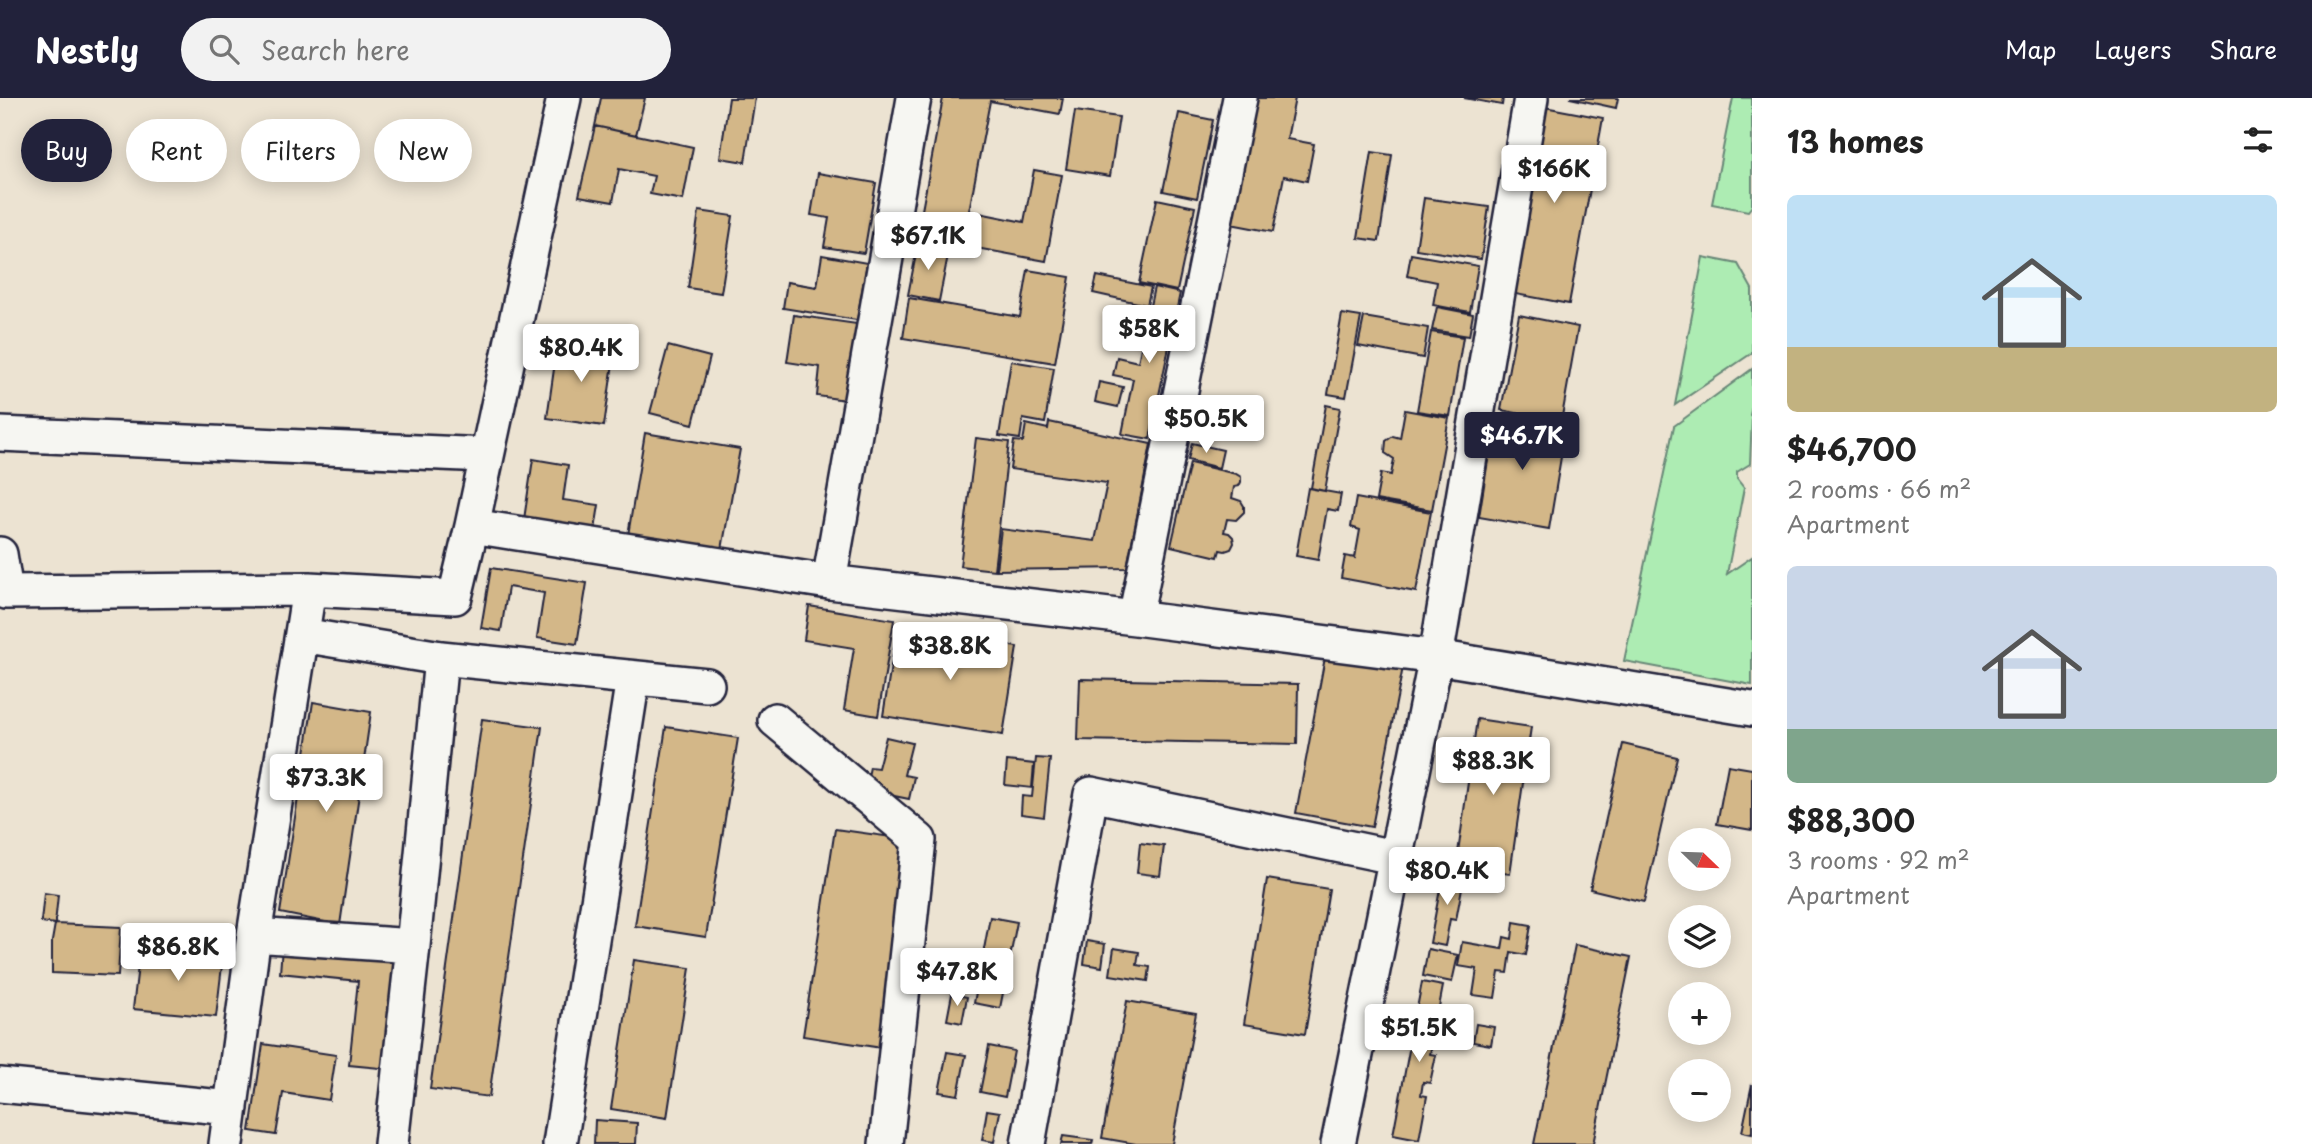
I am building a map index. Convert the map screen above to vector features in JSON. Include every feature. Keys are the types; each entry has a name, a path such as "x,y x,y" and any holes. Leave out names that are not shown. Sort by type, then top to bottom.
{"street":[{"path":"0,554 6,592 309,589 455,597 564,98"},
{"path":"829,582 914,98"},
{"path":"1135,618 1240,98"},
{"path":"1338,1144 1436,657 1531,98"},
{"path":"1,434 487,455"},
{"path":"472,526 829,582 1436,657 1752,709"},
{"path":"226,1144 254,935 309,589"},
{"path":"302,635 441,658 707,685"},
{"path":"391,1144 441,658"},
{"path":"560,1144 633,678"},
{"path":"775,720 919,840 886,1144"},
{"path":"1028,1144 1091,794 1394,857"},
{"path":"254,935 413,946"},
{"path":"0,1084 231,1108"}],"green space":[{"path":"1733,98 1752,98 1752,206 1748,211 1712,204"},
{"path":"1703,257 1738,264 1752,289 1752,353 1675,405"},
{"path":"1752,369 1750,464 1737,472 1737,479 1744,488 1727,574 1752,557 1752,685 1624,661 1674,426"}],"building":[{"path":"601,98 645,98 636,135 595,126"},
{"path":"729,98 755,98 745,162 720,158"},
{"path":"943,98 1063,98 1060,114 990,101 969,211 1024,222 1034,170 1062,175 1046,261 917,237"},
{"path":"1245,98 1295,98 1287,139 1314,144 1307,181 1284,176 1273,232 1220,222"},
{"path":"1464,98 1503,98 1502,105"},
{"path":"1570,98 1618,98 1616,108"},
{"path":"1539,106 1603,118 1569,304 1505,292"},
{"path":"1075,111 1119,117 1110,176 1066,169"},
{"path":"1179,113 1213,120 1197,198 1163,191"},
{"path":"595,126 693,147 683,200 650,194 654,176 619,169 613,202 579,196"},
{"path":"1372,152 1392,155 1379,241 1358,238"},
{"path":"818,173 876,183 864,253 824,247 829,218 811,215"},
{"path":"1424,198 1489,207 1481,259 1416,249"},
{"path":"1157,199 1195,207 1177,291 1139,283"},
{"path":"699,211 733,216 721,293 688,288"},
{"path":"918,244 949,250 939,301 908,295"},
{"path":"1411,254 1478,266 1470,312 1433,305 1437,282 1407,276"},
{"path":"822,255 867,263 857,320 783,308 787,282 817,287"},
{"path":"1028,270 1070,277 1055,363 903,338 909,298 1020,317"},
{"path":"1097,276 1151,287 1147,305 1093,293"},
{"path":"1154,287 1180,293 1150,439 1122,434 1133,379 1113,375 1117,357 1138,362"},
{"path":"1437,307 1473,314 1469,336 1432,330"},
{"path":"1342,314 1361,317 1346,397 1328,394"},
{"path":"794,315 857,324 846,400 817,396 820,367 787,362"},
{"path":"1519,315 1578,327 1561,422 1501,410"},
{"path":"1364,317 1428,328 1423,358 1358,346"},
{"path":"1431,332 1463,337 1450,416 1417,411"},
{"path":"558,341 615,349 604,426 547,418"},
{"path":"668,346 710,357 693,424 650,413"},
{"path":"1011,361 1054,368 1045,423 1023,419 1020,439 999,436"},
{"path":"1099,382 1123,387 1118,407 1095,402"},
{"path":"1326,405 1340,408 1325,491 1311,488"},
{"path":"1405,410 1449,418 1432,510 1376,500 1381,473 1391,475 1394,459 1385,453 1386,441 1393,436 1400,438"},
{"path":"1495,416 1566,427 1549,529 1479,517"},
{"path":"1049,422 1151,444 1127,568 996,570 1001,529 1095,541 1107,483 1010,469 1014,441 1023,442 1026,424 1048,429"},
{"path":"645,433 740,449 721,555 627,541"},
{"path":"976,438 1009,442 994,570 960,566"},
{"path":"1192,443 1223,450 1219,468 1188,460"},
{"path":"533,459 568,465 563,500 599,505 594,536 523,526"},
{"path":"1190,463 1241,477 1239,486 1234,487 1232,498 1241,501 1244,512 1236,520 1227,519 1224,532 1233,537 1234,543 1231,549 1220,550 1218,557 1171,546"},
{"path":"1308,488 1341,494 1338,511 1327,509 1318,560 1296,556"},
{"path":"1356,498 1431,512 1416,592 1341,578 1345,556 1355,558 1360,530 1351,527"},
{"path":"491,568 587,583 577,644 537,638 544,593 508,587 501,631 481,628"},
{"path":"809,606 894,620 878,716 844,710 854,648 804,640"},
{"path":"897,628 1017,647 1003,735 883,716"},
{"path":"1326,652 1403,667 1372,827 1296,813"},
{"path":"1080,679 1298,684 1297,744 1078,740"},
{"path":"313,702 371,712 340,925 280,913"},
{"path":"482,719 542,727 489,1097 430,1089"},
{"path":"1477,719 1531,727 1510,874 1456,867"},
{"path":"666,727 738,738 706,937 635,926"},
{"path":"886,737 912,743 904,775 914,777 909,799 865,790 870,767 878,768"},
{"path":"1623,744 1677,757 1644,902 1590,889"},
{"path":"1036,758 1050,759 1044,817 1021,814 1022,796 1032,797"},
{"path":"1007,761 1034,764 1032,788 1005,785"},
{"path":"1728,765 1752,769 1752,830 1717,824"},
{"path":"835,829 913,840 882,1048 803,1036"},
{"path":"1140,843 1164,846 1160,876 1137,873"},
{"path":"1443,873 1464,877 1456,920 1450,919 1445,946 1430,943"},
{"path":"1267,879 1329,889 1305,1034 1244,1024"},
{"path":"44,893 58,895 55,924 41,922"},
{"path":"990,917 1017,922 1000,1008 974,1003"},
{"path":"1514,922 1531,925 1526,955 1511,952 1508,973 1499,972 1495,998 1473,995 1477,969 1458,966 1462,942 1502,949 1504,937 1512,939"},
{"path":"55,924 121,927 118,976 52,973"},
{"path":"1087,941 1105,944 1102,967 1084,964"},
{"path":"1575,945 1631,957 1593,1144 1534,1144"},
{"path":"282,947 401,959 390,1069 349,1065 358,981 280,973"},
{"path":"140,948 223,957 216,1017 133,1009"},
{"path":"1114,948 1139,952 1137,965 1150,967 1148,981 1110,975"},
{"path":"1428,949 1458,955 1452,982 1423,976"},
{"path":"634,960 690,968 667,1118 611,1109"},
{"path":"1422,982 1443,986 1430,1054 1436,1055 1430,1083 1423,1082 1421,1095 1427,1096 1419,1140 1393,1135"},
{"path":"952,994 967,997 962,1023 947,1020"},
{"path":"1127,1001 1196,1013 1172,1144 1136,1144 1102,1138"},
{"path":"1476,1024 1494,1027 1491,1045 1473,1042"},
{"path":"263,1044 336,1055 329,1100 283,1093 276,1135 250,1131"},
{"path":"989,1046 1014,1051 1005,1097 980,1092"},
{"path":"947,1052 966,1055 958,1095 939,1092"},
{"path":"1752,1084 1752,1134 1742,1132"},
{"path":"987,1110 1000,1112 994,1142 982,1140"},
{"path":"595,1120 637,1123 636,1144 594,1144"},
{"path":"1063,1136 1093,1140 1092,1144 1061,1144"}]}
